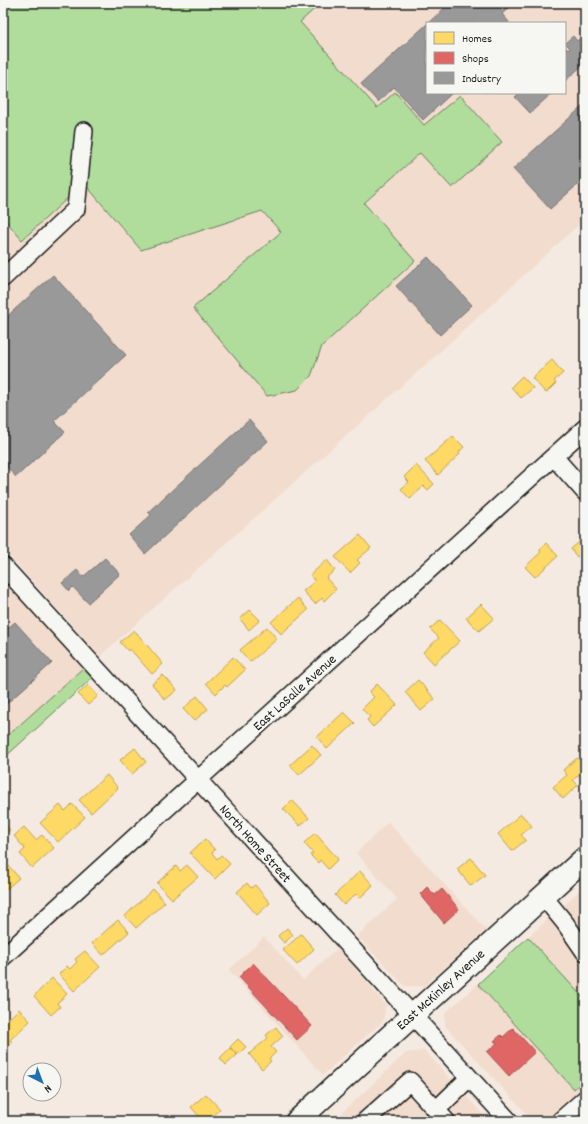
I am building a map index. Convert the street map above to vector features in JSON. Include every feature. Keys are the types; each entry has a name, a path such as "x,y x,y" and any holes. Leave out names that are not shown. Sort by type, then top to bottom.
{"main road":[{"name":"East McKinley Avenue","path":"297,1121 411,1015 585,858"}],"street":[{"path":"3,278 76,209 84,131"},
{"name":"East LaSalle Avenue","path":"3,957 585,428"},
{"path":"554,457 585,492"},
{"name":"North Home Street","path":"3,566 469,1078 505,1120"},
{"path":"543,896 566,923 585,952"},
{"path":"365,1121 410,1081 441,1115 469,1078"},
{"path":"560,1121 585,1099"}],"shaded area":[{"path":"321,3 585,3 585,219 443,349 100,656 3,549 3,223 6,221 22,240 84,183 141,250 262,211 281,232 311,376 321,346 415,262 364,203 420,153 424,125 395,92 378,109 300,22"},
{"path":"3,580 83,668 3,740"},
{"path":"388,822 486,930 424,986 405,986 357,936 397,899 356,853"},
{"path":"585,886 585,1000 528,937"},
{"path":"264,937 303,980 338,948 386,1005 383,1021 323,1075 229,970"},
{"path":"478,984 574,1088 585,1079 585,1121 530,1121 525,1112 445,1026 445,1013"},
{"path":"425,1051 489,1121 333,1121 406,1053"}],"green space":[{"path":"3,3 321,3 300,22 377,108 395,92 424,125 460,95 502,142 452,188 420,153 364,203 415,261 322,346 311,376 297,390 267,396 193,308 281,232 262,211 141,250 84,183 22,240 6,221 3,223"},
{"path":"83,668 92,678 3,759 3,740"},
{"path":"528,937 585,1000 585,1079 574,1089 478,984"}],"building: Homes":[{"path":"552,360 563,373 554,381 556,383 546,393 532,378"},
{"path":"522,376 533,388 521,398 511,387"},
{"path":"453,436 464,447 459,452 460,454 438,475 425,461"},
{"path":"416,465 434,484 428,490 424,486 410,499 401,489 409,482 404,477"},
{"path":"360,535 371,548 357,560 360,563 350,573 335,557"},
{"path":"585,537 585,552 584,551 577,557 571,549"},
{"path":"546,543 558,556 535,577 525,567 541,552 539,550"},
{"path":"327,560 335,570 326,578 336,589 324,601 322,598 315,604 303,591 315,581 310,575"},
{"path":"298,598 308,610 281,634 271,622"},
{"path":"481,604 494,618 479,631 466,618"},
{"path":"250,610 260,620 249,630 240,619"},
{"path":"440,620 460,641 434,664 423,652 439,638 430,629"},
{"path":"267,627 277,639 250,662 240,650"},
{"path":"134,630 163,664 152,674 130,649 128,651 120,642"},
{"path":"233,657 245,670 227,687 225,685 216,694 206,683"},
{"path":"163,675 177,690 165,700 152,684"},
{"path":"418,680 435,699 421,711 405,692"},
{"path":"377,684 397,705 373,727 367,720 370,717 362,709 374,697 369,692"},
{"path":"88,685 98,696 88,705 78,694"},
{"path":"197,696 208,709 194,721 183,709"},
{"path":"344,712 355,723 327,749 317,737"},
{"path":"312,745 321,755 299,775 290,765"},
{"path":"135,748 146,762 132,774 120,760"},
{"path":"577,758 585,769 573,780 578,785 563,799 553,787 567,775 563,770"},
{"path":"107,775 118,788 91,813 79,800"},
{"path":"292,800 309,818 300,826 283,809"},
{"path":"72,804 85,817 58,842 40,823 60,805 65,811"},
{"path":"521,814 532,826 521,835 526,840 512,851 498,834"},
{"path":"3,822 10,830 3,836"},
{"path":"24,827 36,840 42,835 54,848 32,868 20,854 25,849 14,836"},
{"path":"315,833 338,859 328,869 320,860 318,863 310,855 313,853 304,843"},
{"path":"205,839 215,850 212,853 217,859 221,855 230,864 215,879 190,853"},
{"path":"471,858 485,875 471,886 457,869"},
{"path":"187,865 198,877 172,899 157,883 176,866 180,871"},
{"path":"9,866 19,878 3,892 3,870"},
{"path":"360,871 373,885 360,898 356,894 344,905 335,895"},
{"path":"247,883 251,888 255,885 270,903 257,915 237,892"},
{"path":"153,889 165,902 136,928 125,916"},
{"path":"118,920 129,932 103,955 92,943"},
{"path":"287,928 293,935 284,943 278,936"},
{"path":"301,934 314,949 297,965 283,950"},
{"path":"85,951 100,967 74,991 59,974 67,966 70,969 77,962 75,959"},
{"path":"52,978 67,994 57,1003 60,1007 51,1015 34,996"},
{"path":"19,1009 30,1021 10,1040 12,1042 3,1051 3,1032 7,1029 3,1024"},
{"path":"276,1027 283,1036 271,1047 276,1052 269,1059 271,1061 262,1069 249,1054 268,1038 266,1035"},
{"path":"238,1039 246,1047 237,1055 230,1047"},
{"path":"230,1048 237,1055 226,1065 220,1058"},
{"path":"206,1094 220,1109 206,1121 203,1121 191,1107"}],"building: Shops":[{"path":"427,887 435,895 442,889 459,909 444,923 420,894"},
{"path":"253,963 312,1026 297,1040 239,977"},
{"path":"513,1028 535,1052 509,1076 487,1052 497,1043 494,1041 501,1035 503,1037"}],"building: Industry":[{"path":"448,3 514,3 502,14 509,22 429,22 449,4"},
{"path":"426,25 426,94 451,94 423,120 394,87 378,102 361,84"},
{"path":"585,34 585,63 566,80 566,48 568,50 570,48 566,42 573,36 577,41"},
{"path":"519,94 551,94 530,113 515,97"},
{"path":"585,104 585,178 550,209 513,169"},
{"path":"428,257 472,305 440,335 396,286"},
{"path":"53,275 126,355 54,421 65,432 16,477 3,463 3,320"},
{"path":"249,420 268,441 145,554 129,535 151,515 148,512"},
{"path":"105,558 120,574 88,603 73,587 69,591 62,583 77,570 83,577"},
{"path":"15,622 52,663 3,707 3,632"}]}
